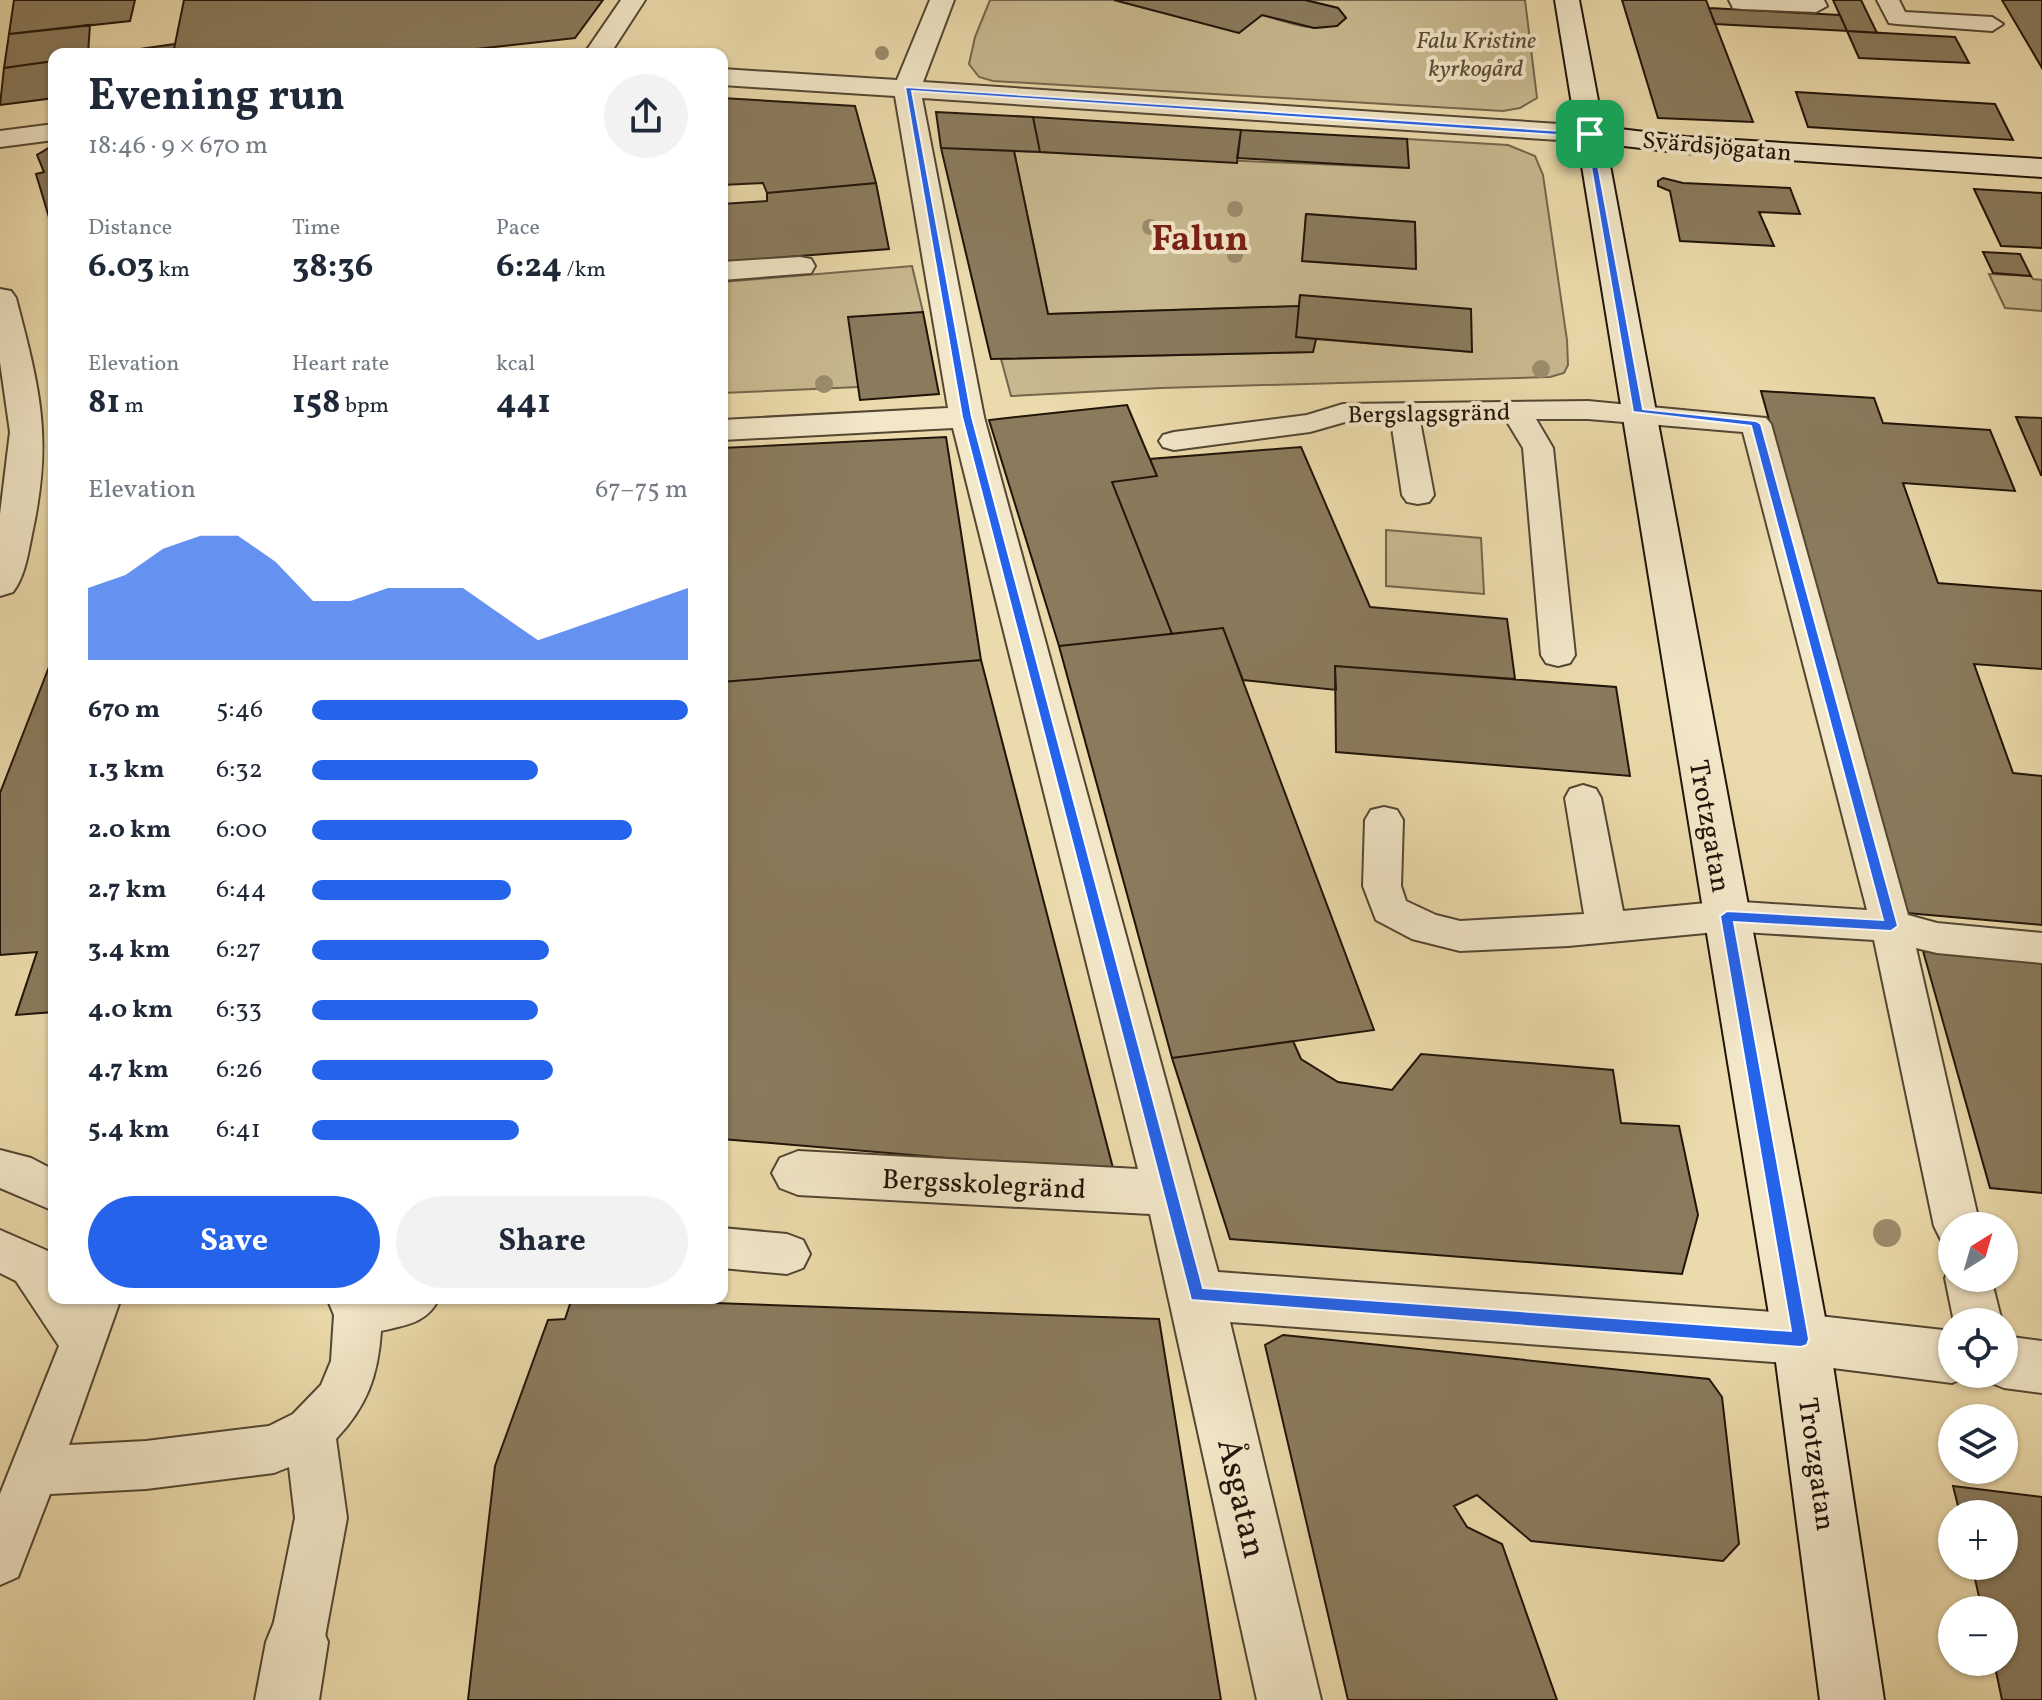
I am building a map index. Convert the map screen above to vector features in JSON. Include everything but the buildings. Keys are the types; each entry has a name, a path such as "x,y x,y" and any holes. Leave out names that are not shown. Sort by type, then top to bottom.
{"street":[{"path":"601,48 633,0"},
{"path":"907,89 942,0"},
{"name":"Trotzgatan","path":"1567,0 1801,1339 1852,1700"},
{"name":"Svärdsjögatan","path":"728,77 1590,134 1686,145 2042,168"},
{"name":"Åsgatan","path":"907,89 967,417 1197,1295"},
{"path":"0,139 48,133"},
{"path":"730,270 800,266"},
{"path":"0,298 26,413 27,454 8,564 0,584"},
{"path":"18,377 48,374"},
{"path":"728,430 967,417"},
{"name":"Åsgatan","path":"967,417 1197,1295 1289,1700"},
{"name":"Bergsskolegränd","path":"798,1173 1170,1193"},
{"path":"1197,1295 1801,1339 1938,1355"},
{"path":"2018,1364 2042,1367"}],"lane":[{"path":"1740,0 1741,3 1816,6 1813,0"},
{"path":"1888,0 1897,18 1992,24"},
{"path":"1516,411 1538,448 1558,655"},
{"path":"1404,412 1418,495"},
{"name":"Bergslagsgränd","path":"1174,441 1310,423 1343,413 1638,412 1756,424 1891,926"},
{"path":"1583,798 1606,927"},
{"path":"1384,820 1382,886 1390,910 1426,928 1460,936 1727,916 1891,926 1937,938 2042,948"},
{"path":"1891,926 1954,1212"},
{"path":"0,1169 15,1171 48,1189"},
{"path":"728,1249 787,1254"},
{"path":"0,1250 32,1266 48,1281"},
{"path":"0,1559 91,1320 74,1304"},
{"path":"33,1471 146,1465 274,1449 310,1431 340,1400 355,1361 354,1306 407,1304"},
{"path":"292,1671 321,1518 310,1431"}],"green space":[{"name":"Falu Kristine kyrkogård","path":"990,0 1114,0 1239,33 1262,15 1316,28 1337,24 1346,18 1338,8 1305,0 1525,0 1537,98 1520,108 1503,111 993,81 979,77 969,64 975,37"},
{"path":"1407,139 1508,145 1535,156 1543,175 1567,340 1568,365 1564,373 1550,377 1161,388 1011,396 1001,359 1313,352 1316,339 1471,352 1300,296 1299,306 1048,314 1014,151 1408,168","holes":["1306,214 1415,222 1416,269 1303,261"]},
{"path":"912,266 923,312 859,387 728,393 728,281"},
{"path":"1989,274 2031,276 2042,280 2042,311 2005,308"},
{"path":"1386,530 1481,538 1484,594 1386,586"}],"district":[{"name":"Falun","path":"1200,237"}],"route":[{"path":"907,89 1590,134 1638,412 1756,424 1891,926 1727,916 1801,1339 1197,1295 967,417 907,89"}]}
